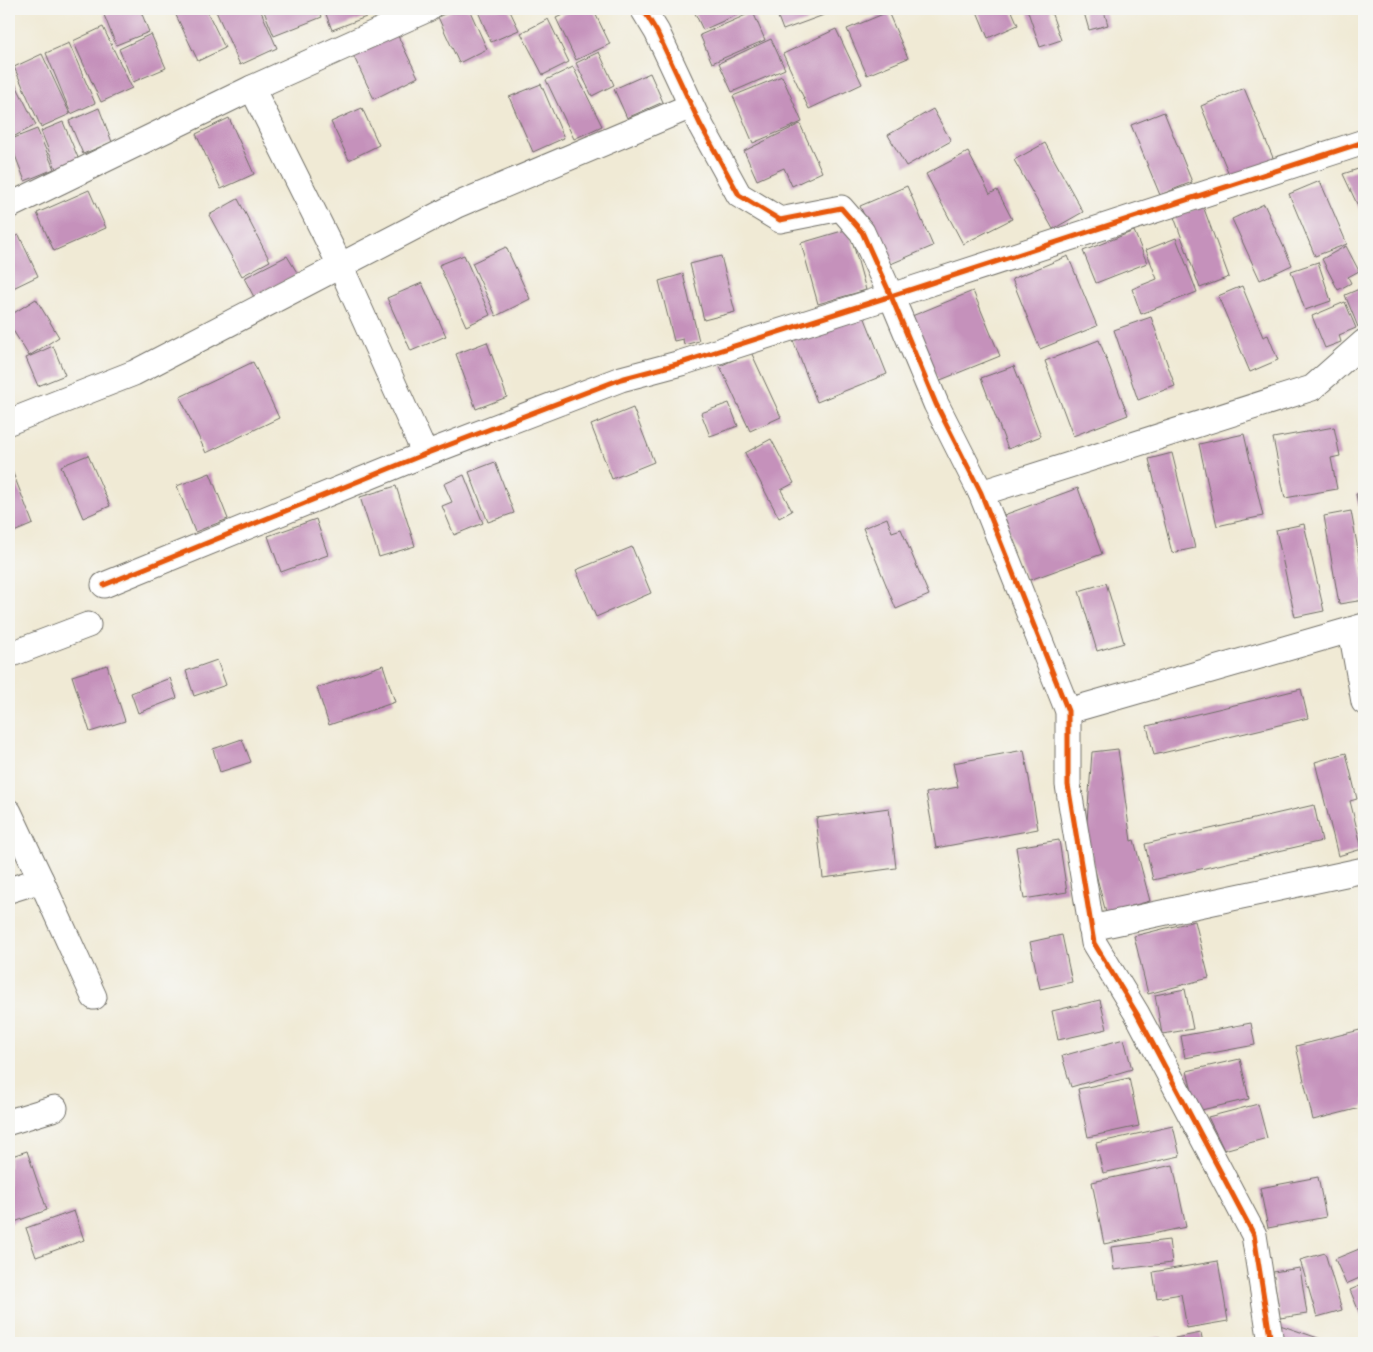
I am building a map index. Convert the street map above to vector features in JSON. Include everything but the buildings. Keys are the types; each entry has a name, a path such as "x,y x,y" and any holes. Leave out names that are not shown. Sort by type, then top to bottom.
{"street":[{"path":"9,206 252,88 428,9"},
{"path":"643,9 657,32 700,124 739,195 780,220 841,208 862,232 936,404 981,493 1068,711 1068,785 1094,943 1137,1014 1254,1235 1271,1343"},
{"path":"252,88 340,265 425,454"},
{"path":"11,414 134,373 457,204 691,106"},
{"path":"104,585 425,454 621,379 891,296 1364,142"},
{"path":"981,493 1312,388 1364,342"},
{"path":"9,655 88,625"},
{"path":"1068,711 1357,628 1364,702"},
{"path":"9,812 94,997"},
{"path":"1091,928 1364,870"},
{"path":"9,890 41,880"},
{"path":"9,1122 56,1108"}],"cycle path":[{"path":"643,9 657,32 700,124 739,195 780,220 841,208 862,232 936,404 981,493 1068,711 1068,785 1094,943 1137,1014 1254,1235 1271,1343"},
{"path":"104,585 425,454 621,379 681,363 1364,142"}]}
